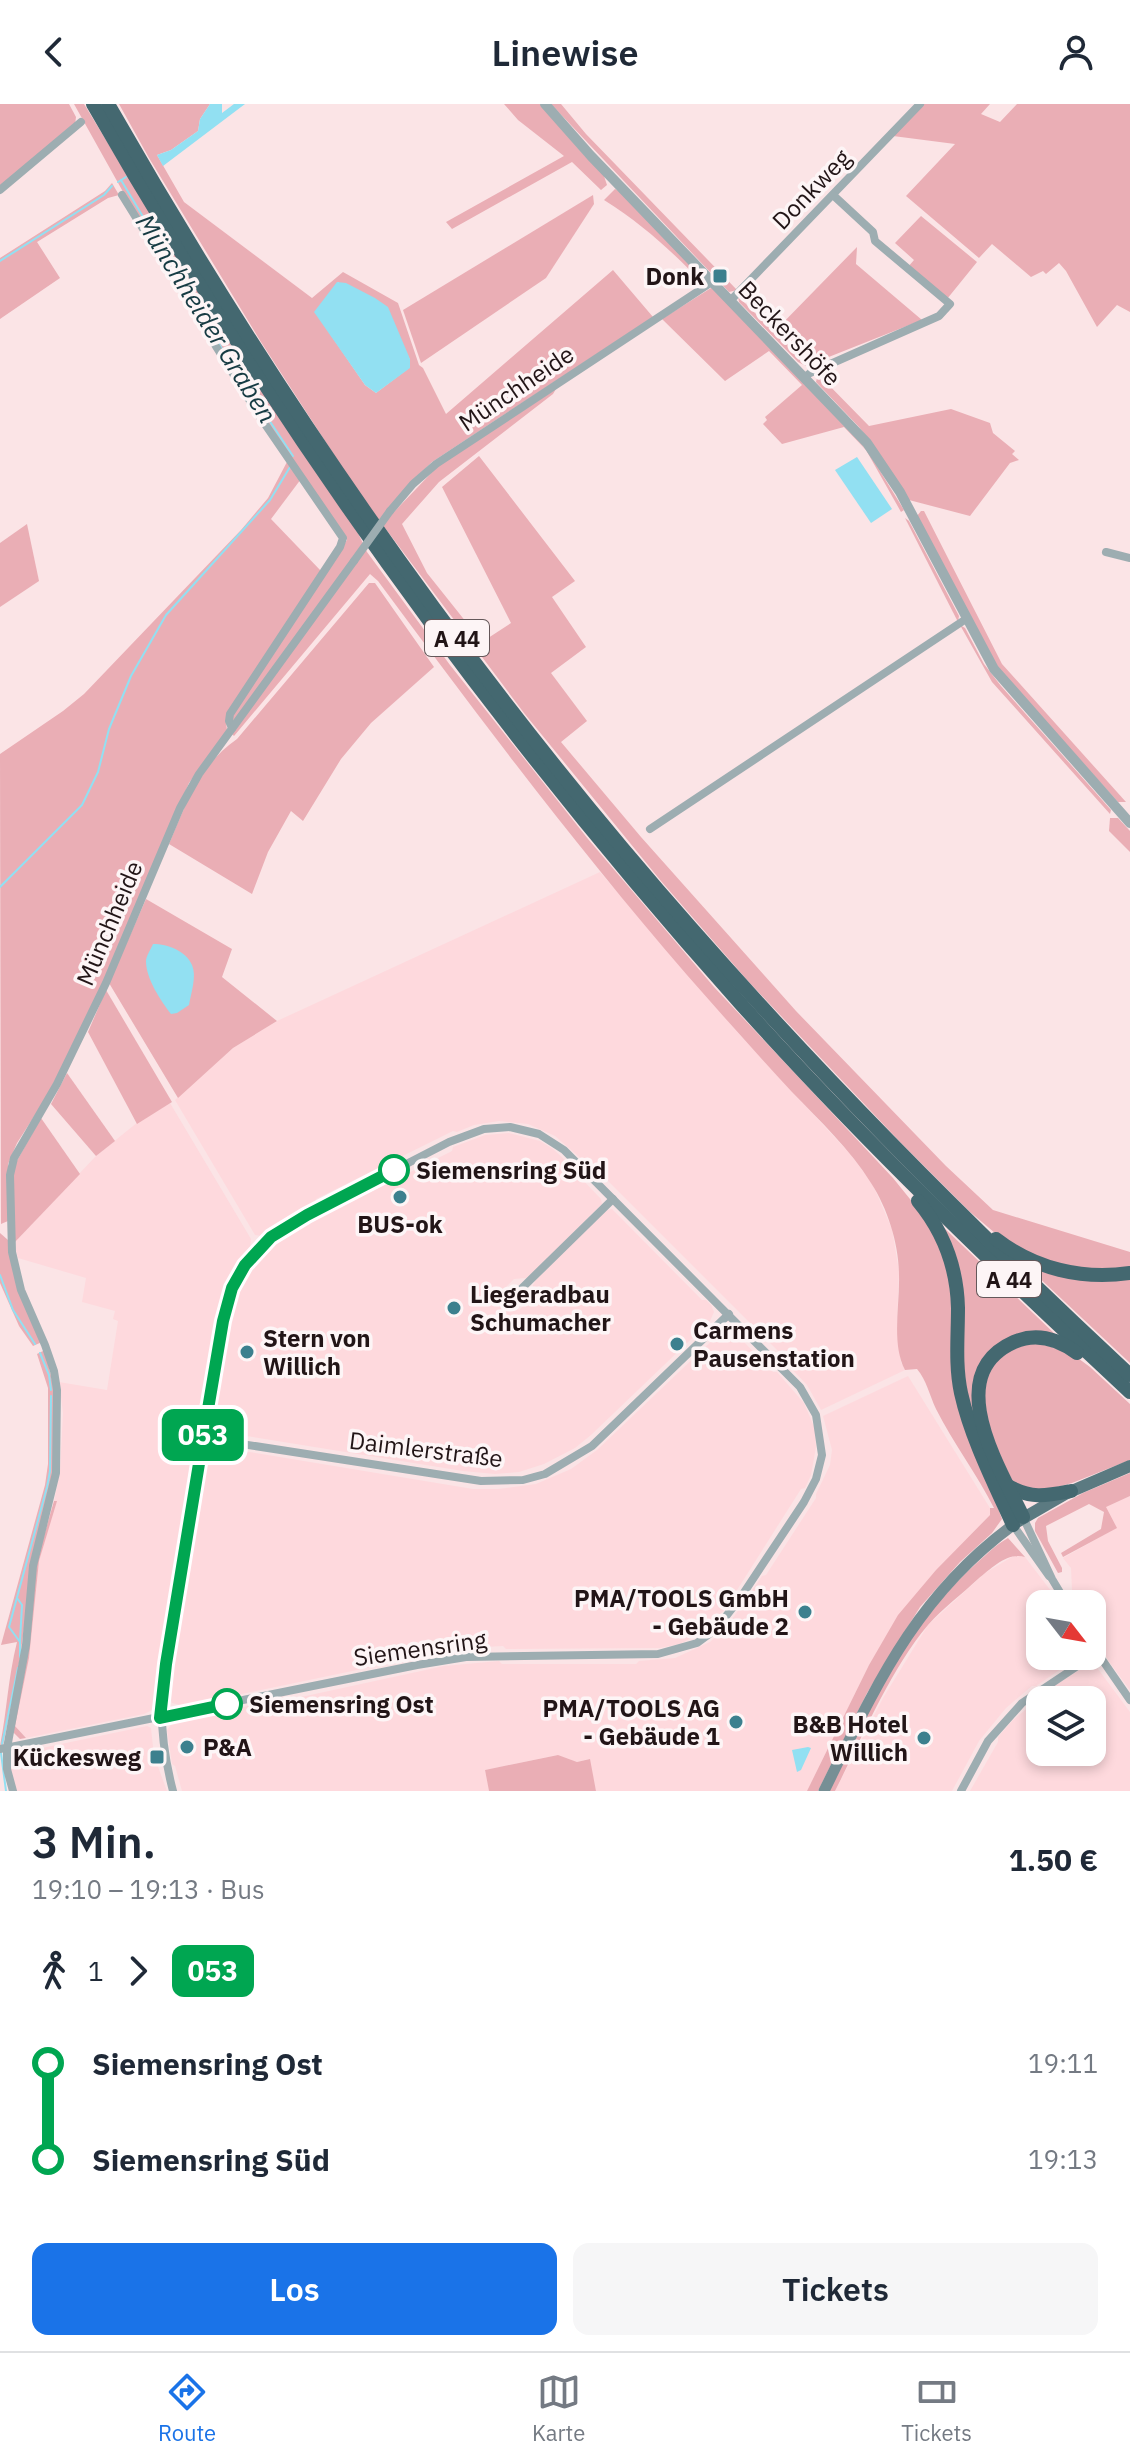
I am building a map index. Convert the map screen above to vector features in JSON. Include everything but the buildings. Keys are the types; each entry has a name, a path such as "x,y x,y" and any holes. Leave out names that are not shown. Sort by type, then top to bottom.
{"highway":[{"name":"A 44","path":"93,104 148,186 251,365 346,507 501,717 701,959 793,1060 891,1162 1130,1395"},
{"name":"A 44","path":"108,104 132,160"},
{"name":"A 44","path":"148,186 316,440 430,602 609,832 808,1057 929,1182 1130,1375"},
{"path":"891,1162 898,1178 935,1224 950,1257 958,1303 957,1359 962,1395 969,1422 1018,1521"},
{"path":"929,1182 949,1194 1000,1242 1030,1260 1078,1274 1130,1273"},
{"path":"1018,1521 978,1406 978,1388 990,1361 1002,1348 1030,1337 1059,1341 1079,1354 1114,1386 1130,1395"},
{"path":"1008,1485 1026,1495 1071,1491"}],"main road":[{"path":"824,1791 874,1691 936,1595 970,1560 1018,1521 1071,1491 1130,1466"}],"street":[{"name":"Beckershöfe","path":"545,104 591,156 715,280 858,432 890,475 988,661 1004,684 1125,810 1130,823"},
{"name":"Donkweg","path":"731,300 920,104"},
{"path":"0,190 81,122"},
{"path":"122,195 258,414 343,538 231,712 229,719 232,728"},
{"path":"805,377 939,316 950,304 875,241 873,232 833,195"},
{"name":"Münchheide","path":"13,1791 3,1748 26,1645 33,1566 51,1504 56,1473 57,1404 54,1371 21,1290 12,1252 10,1175 14,1158 57,1084 106,983 180,808 199,774 390,511 413,484 436,464 715,280"},
{"path":"1106,552 1130,558"},
{"path":"650,829 966,619"},
{"name":"Siemensring","path":"3,1748 160,1718 345,1679 466,1657 658,1654 697,1643 726,1618 804,1502 816,1479 822,1455 816,1415 800,1387 729,1314 564,1150 539,1134 510,1127 484,1129 449,1142 282,1228 259,1248 232,1288 223,1321 166,1664 160,1718 164,1758 173,1791"},
{"path":"520,1290 613,1199"},
{"name":"Daimlerstraße","path":"203,1438 481,1481 523,1480 545,1474 592,1446 729,1314"},
{"path":"1018,1521 1031,1554 1059,1590"},
{"path":"1106,1666 1130,1700"},
{"path":"961,1791 988,1741 1022,1703 1066,1670"}],"shaded area":[{"path":"0,104 69,104 76,117 75,125 0,188"},
{"path":"74,104 84,104 234,350 358,533 367,552 450,665 588,839 714,987 893,1178 935,1230 951,1276 957,1398 1002,1519 920,1607 867,1693 818,1791 807,1791 869,1665 898,1615 936,1570 990,1515 990,1508 994,1508 943,1422 917,1369 905,1370 897,1336 899,1287 895,1240 883,1204 844,1147 713,1005 567,830 370,574 234,736 232,734 233,721 230,717 347,540 269,427 122,190"},
{"path":"119,104 210,104 200,119 198,131 171,150 157,155 184,202 312,298 343,272 398,303 419,365 446,414 613,270 653,317 432,462 412,481 394,512 438,466 556,389 439,482 402,524 427,573 482,642 511,623 442,487 479,456 575,581 552,597 586,647 551,673 587,721 561,742 796,1011 946,1166 993,1210 1130,1252 1130,1268 1101,1271 1045,1261 1002,1239 969,1211 902,1144 748,981 661,881 524,713 358,492 261,342","holes":["338,282 404,347 410,360 409,368 376,393 365,385 315,312"]},
{"path":"504,104 540,104 603,173 607,185 601,190 572,162 452,229 446,222 564,156 518,120"},
{"path":"551,104 561,104 586,134 737,290 729,292"},
{"path":"924,104 990,104 981,114 1000,122 1017,104 1130,104 1130,312 1117,305 1097,327 1059,263 1046,274 1043,271 1031,277 992,244 979,258 906,196 955,144 893,136"},
{"path":"112,183 119,195 108,198 37,242 60,278 0,319 0,258 105,191"},
{"path":"615,189 704,278 704,284 657,239 604,200"},
{"path":"593,195 594,204 546,278 421,363 403,310"},
{"path":"921,216 977,262 947,299 908,267 914,260 895,243"},
{"path":"857,247 856,264 922,320 806,366 798,362 739,302 738,296 774,332"},
{"path":"711,288 867,450 904,510 901,512 866,450 844,427 782,444 763,424 767,420 765,417 802,385 769,351 725,381 662,319"},
{"path":"818,374 869,426 951,409 990,423 993,433 1015,451 1012,454 1019,460 1010,463 970,516 909,500 859,427 816,382"},
{"path":"288,460 301,479 271,519 321,571 226,722 227,730 189,783 82,1030 8,1164 8,1221 1,1224 0,754 84,694 241,530 268,498"},
{"path":"924,511 1002,664 1126,802 1118,802 1001,673 917,516"},
{"path":"905,518 959,616 958,622"},
{"path":"27,524 39,581 0,607 0,543"},
{"path":"369,583 375,583 434,667 371,723 341,759 303,821 291,811 268,852 252,894 169,844 196,786 213,760 237,739"},
{"path":"960,625 965,628 984,664 1001,686 1111,810 1110,814 992,682"},
{"path":"1110,818 1118,818 1130,831 1130,852 1109,831"},
{"path":"600,872 740,1035 851,1155 873,1185 892,1229 899,1271 897,1328 901,1362 905,1370 821,1410 807,1385 786,1363 786,1359 590,1163 586,1163 555,1136 528,1124 499,1121 453,1131 316,1199 315,1203 262,1236 255,1235 175,1100 233,1048 277,1021"},
{"path":"146,899 232,949 222,977 277,1021 233,1048 178,1098 109,983"},
{"path":"106,990 172,1102 137,1124 88,1032"},
{"path":"67,1073 115,1141 96,1156 51,1104"},
{"path":"170,1103 251,1239 250,1248 224,1292 215,1326 154,1706 144,1714 26,1738 15,1726 29,1658 39,1561 56,1502 60,1471 63,1413 59,1382 107,1390 118,1321 113,1319 115,1311 82,1302 86,1278 18,1258 14,1243 96,1156 138,1122"},
{"path":"41,1118 80,1174 14,1243 14,1166"},
{"path":"509,1133 540,1141 553,1149 579,1173 602,1204 531,1275 514,1279 501,1292 519,1310 532,1297 536,1280 607,1210 612,1209 702,1300 711,1305 714,1312 710,1321 575,1448 544,1464 519,1472 495,1474 463,1471 222,1432 214,1427 212,1419 230,1312 240,1285 267,1248 290,1230 452,1151 453,1147 485,1135"},
{"path":"939,1223 1057,1336 1018,1338 978,1381 999,1480 963,1386 960,1301"},
{"path":"0,1233 8,1240 42,1342 33,1346 19,1326 0,1283"},
{"path":"1017,1257 1130,1275 1130,1363"},
{"path":"730,1328 737,1331 804,1403 815,1429 816,1447 811,1475 805,1488 801,1489 725,1609 709,1627 680,1644 660,1648 466,1648 408,1657 184,1706 172,1703 168,1690 171,1669 174,1666 201,1500 205,1456 210,1449 219,1447 473,1489 536,1484 571,1469 597,1450 722,1331"},
{"path":"1035,1342 1071,1353 1130,1404 1130,1460 1072,1483 1035,1493 1015,1486 988,1421 985,1385 990,1370 1000,1356 1012,1348"},
{"path":"45,1350 54,1389 54,1471 3,1745 0,1746 17,1642 1,1645 48,1464 48,1388 37,1354"},
{"path":"908,1376 990,1508 990,1515 936,1570 899,1615 869,1665 807,1791 596,1791 589,1759 577,1762 557,1755 485,1770 489,1791 182,1791 172,1764 167,1730 174,1721 214,1716 251,1705 255,1707 444,1666 499,1661 502,1664 636,1664 639,1661 675,1658 710,1642 728,1625 762,1576 766,1575 816,1498 830,1465 832,1450 823,1416"},
{"path":"1130,1473 1130,1496 1106,1507 1117,1528 1063,1557 1061,1553 1101,1529 1104,1512 1089,1504 1046,1526 1048,1541 1062,1568 1062,1572 1058,1573 1035,1531 1038,1518 1083,1493"},
{"path":"1130,1496 1130,1690 1106,1656 1106,1590 1072,1590 1071,1568 1063,1558 1116,1528 1105,1507"},
{"path":"54,1501 57,1501 39,1561 29,1658 15,1726 26,1738 20,1739 13,1732 37,1560"},
{"path":"1008,1538 1025,1557 1012,1557 994,1566 928,1625 889,1683 835,1791 828,1791 875,1699 911,1639 954,1585"},
{"path":"1015,1555 1025,1557 1050,1590 1026,1590 1026,1670 1059,1670 1036,1686 1026,1686 1026,1691 1006,1708 979,1741 952,1791 835,1791 883,1698 928,1625 985,1573"},
{"path":"1080,1670 1099,1670 1130,1712 1130,1791 970,1791 998,1737 1026,1709 1026,1766 1106,1766 1106,1686 1054,1686"},
{"path":"147,1726 151,1728 154,1756 167,1791 15,1791 10,1769 13,1758 23,1752"},
{"path":"558,1755 577,1762 590,1759 596,1791 489,1791 485,1770"}],"water":[{"path":"210,104 222,104 222,113 234,104 245,104 163,166 157,155 171,150 198,131 200,119"},
{"path":"337,282 346,283 388,307 410,359 410,368 376,393 365,385 314,312"},
{"path":"857,457 892,509 871,523 835,470"},
{"path":"153,944 176,949 192,965 194,979 189,1005 177,1013 171,1014 148,975 146,959"},
{"path":"811,1748 801,1770 797,1772 792,1750"}],"waterway":[{"name":"Münchheider Graben","path":"118,182 126,177"},
{"name":"Münchheider Graben","path":"121,180 224,352"},
{"path":"0,261 104,195 112,186"},
{"name":"Münchheider Graben","path":"229,360 293,456"},
{"name":"Münchheider Graben","path":"0,887 82,805 98,772 109,729 131,676 166,615 270,500 290,467"},
{"name":"Münchheider Graben","path":"0,1275 13,1310 35,1344"},
{"name":"Münchheider Graben","path":"40,1353 51,1390"},
{"name":"Münchheider Graben","path":"20,1657 20,1642 9,1627 50,1471 51,1396"},
{"name":"Münchheider Graben","path":"17,1598 22,1605 20,1641"},
{"name":"Münchheider Graben","path":"2,1744 18,1668"},
{"name":"Münchheider Graben","path":"1,1753 6,1791"}],"bus line":[{"name":"053","path":"227,1704 160,1718 208,1409 223,1321 232,1288 259,1248 282,1228 394,1170"}],"place":[{"name":"Donk","path":"720,276"},
{"name":"Siemensring Süd","path":"394,1170"},
{"name":"BUS-ok","path":"400,1197"},
{"name":"Liegeradbau Schumacher","path":"454,1308"},
{"name":"Carmens Pausenstation","path":"677,1344"},
{"name":"Stern von Willich","path":"247,1352"},
{"name":"PMA/TOOLS GmbH - Gebäude 2","path":"805,1612"},
{"name":"Siemensring Ost","path":"227,1704"},
{"name":"PMA/TOOLS AG - Gebäude 1","path":"736,1722"},
{"name":"B&B Hotel Willich","path":"924,1738"},
{"name":"P&A","path":"187,1747"},
{"name":"Kückesweg","path":"157,1757"}]}
